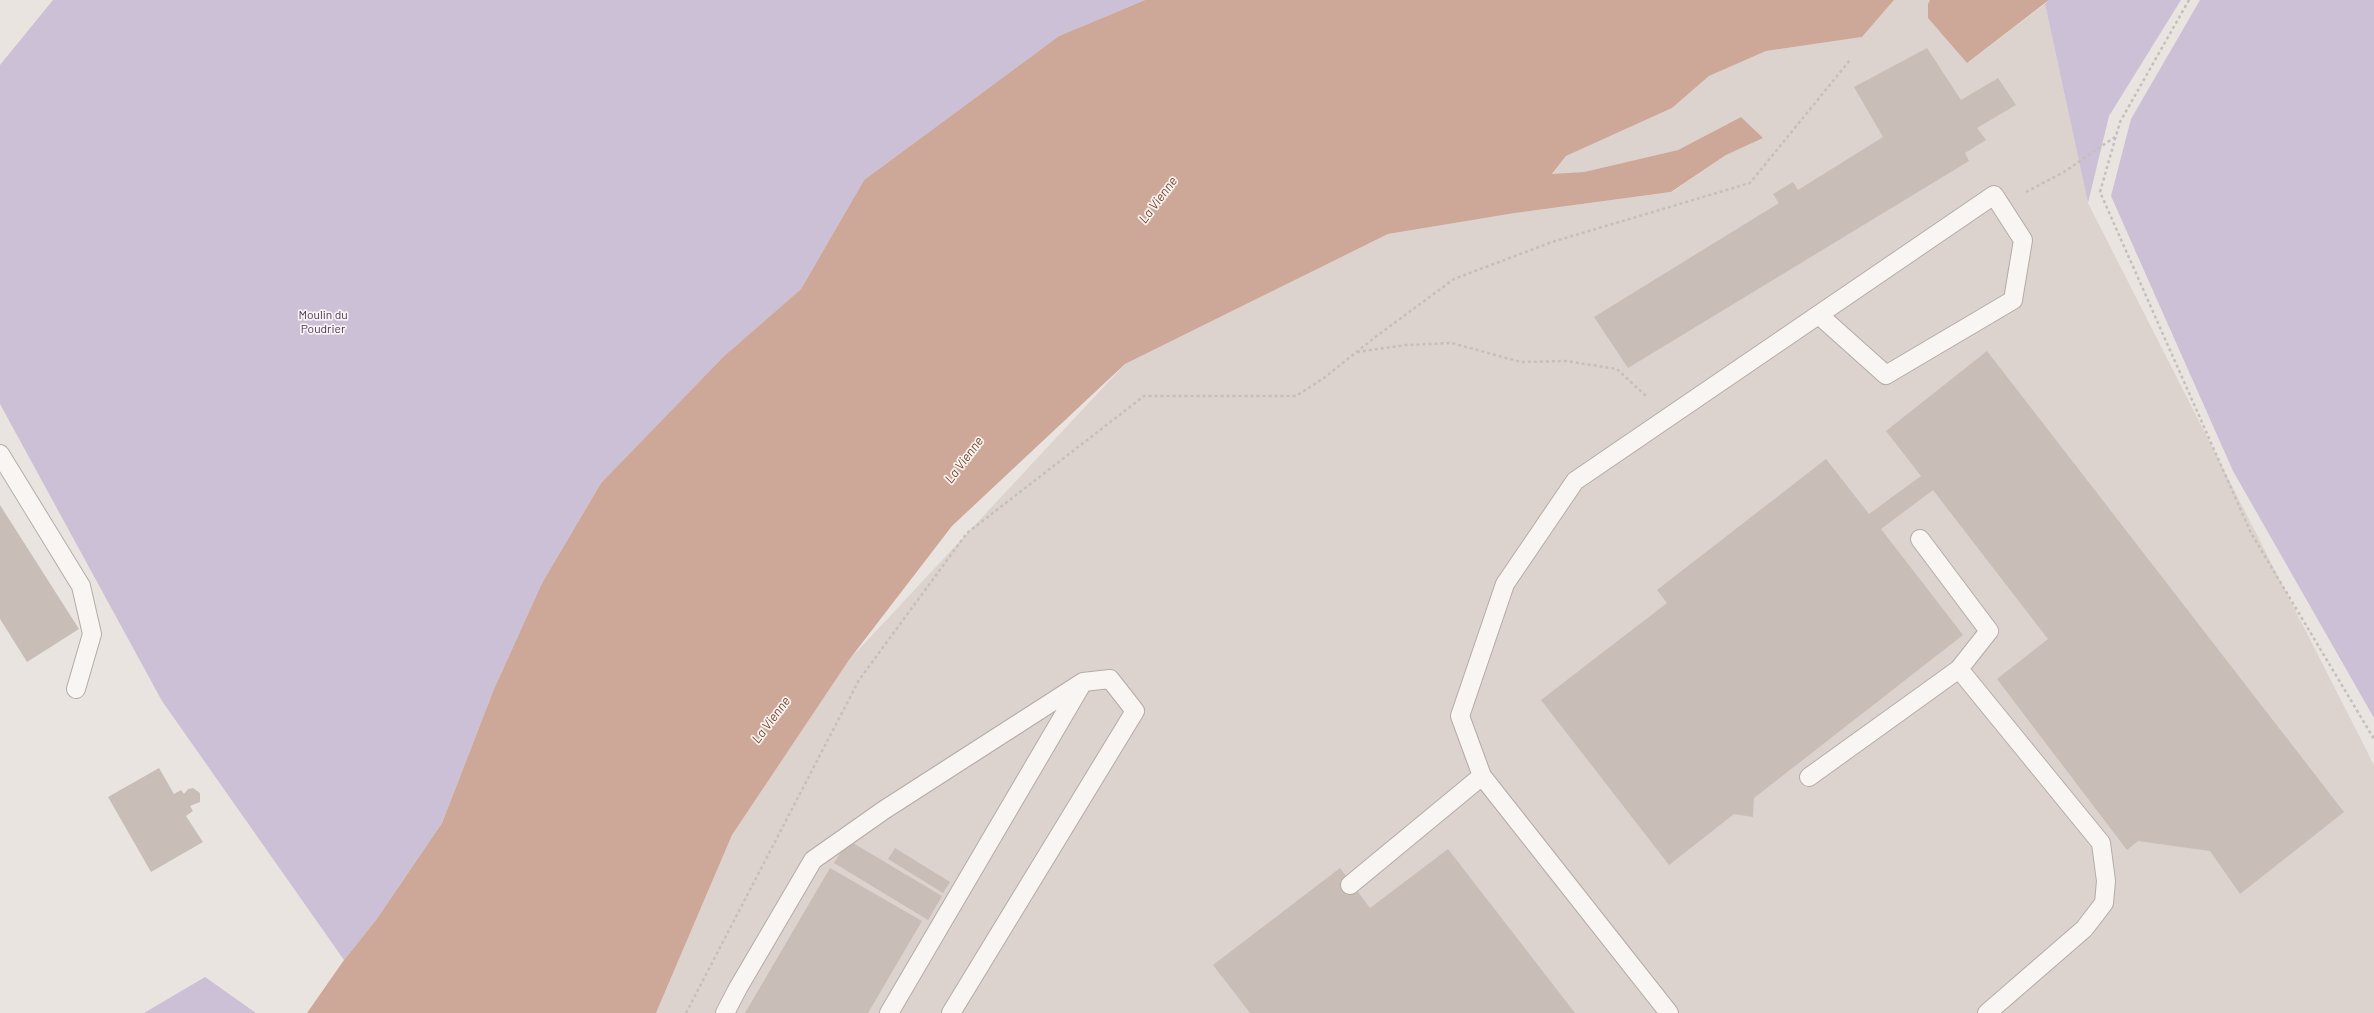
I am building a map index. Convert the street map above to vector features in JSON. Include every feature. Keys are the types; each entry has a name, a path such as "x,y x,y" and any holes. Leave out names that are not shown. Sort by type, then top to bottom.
{"lane":[{"path":"1669,1013 1482,776 1460,716 1505,584 1575,481 1994,195 2023,240 2013,300 1886,375 1819,315"},
{"path":"0,454 81,586 92,634 76,689"},
{"path":"1809,777 1959,669 1989,631 1920,539"},
{"path":"1959,669 2101,843 2106,881 2104,904 2084,929 1987,1013"},
{"path":"726,1013 738,988 813,860 884,810 1083,682 1110,679 1135,711 952,1013"},
{"path":"889,1013 1083,682"},
{"path":"1350,885 1482,776"}],"path":[{"path":"2189,0 2120,122 2100,192 2250,533 2374,739"},
{"path":"686,1013 859,680 967,534 1144,396 1296,396 1324,378 1454,279 1552,242 1750,183 1850,60"},
{"path":"2001,206 2064,172 2116,136"},
{"path":"1357,352 1406,345 1452,343 1520,362 1566,361 1617,369 1669,418"}],"shaded area":[{"path":"1894,0 1930,0 1928,4 1967,63 2045,4 2088,203 2374,765 2374,1013 656,1013 732,835 849,660 1125,364 1388,234 1515,213 1672,192 1726,155 1762,138 1741,117 1678,150 1584,172 1552,175 1566,156 1672,108 1709,76 1766,51 1862,37"}],"green space":[{"name":"Moulin du Poudrier","path":"53,0 1145,0 1059,36 864,180 801,289 723,357 601,483 542,583 494,689 442,823 376,920 344,960 162,701 0,404 0,65"},
{"path":"2049,0 2181,0 2109,116 2088,203 2045,4"},
{"path":"2200,0 2374,0 2374,718 2233,471 2111,196 2131,119"},
{"path":"205,977 256,1013 144,1013"}],"water":[{"name":"La Vienne","path":"1145,0 1894,0 1862,37 1766,51 1709,76 1672,108 1566,156 1552,174 1584,172 1678,150 1741,117 1763,138 1726,155 1671,192 1515,213 1388,234 1125,364 952,526 849,660 732,835 656,1013 307,1013 344,960 376,920 442,823 494,689 542,583 601,483 723,357 801,289 864,180 1059,36"},
{"path":"1930,0 2049,0 1967,63 1928,18 1928,4"}],"building":[{"path":"1927,48 1961,100 1998,78 2016,105 1977,128 1986,140 1965,153 1969,161 1628,368 1594,317 1779,203 1773,194 1793,182 1798,190 1883,137 1854,87"},
{"path":"1987,351 2344,812 2240,894 2210,851 2138,841 2127,850 1997,679 2048,639 1933,490 1881,529 1963,635 1754,798 1753,817 1734,814 1669,865 1541,700 1667,603 1657,590 1826,459 1869,514 1921,476 1886,431"},
{"path":"0,505 79,629 27,662 0,619"},
{"path":"159,768 174,794 181,790 184,794 188,789 193,788 200,793 200,802 190,806 193,811 186,816 203,842 151,872 108,797"},
{"path":"848,840 942,896 928,920 834,863"},
{"path":"895,848 950,882 943,893 888,859"},
{"path":"1448,849 1575,1013 1250,1013 1213,965 1340,868 1370,908"},
{"path":"830,868 922,921 868,1013 745,1013"}]}
